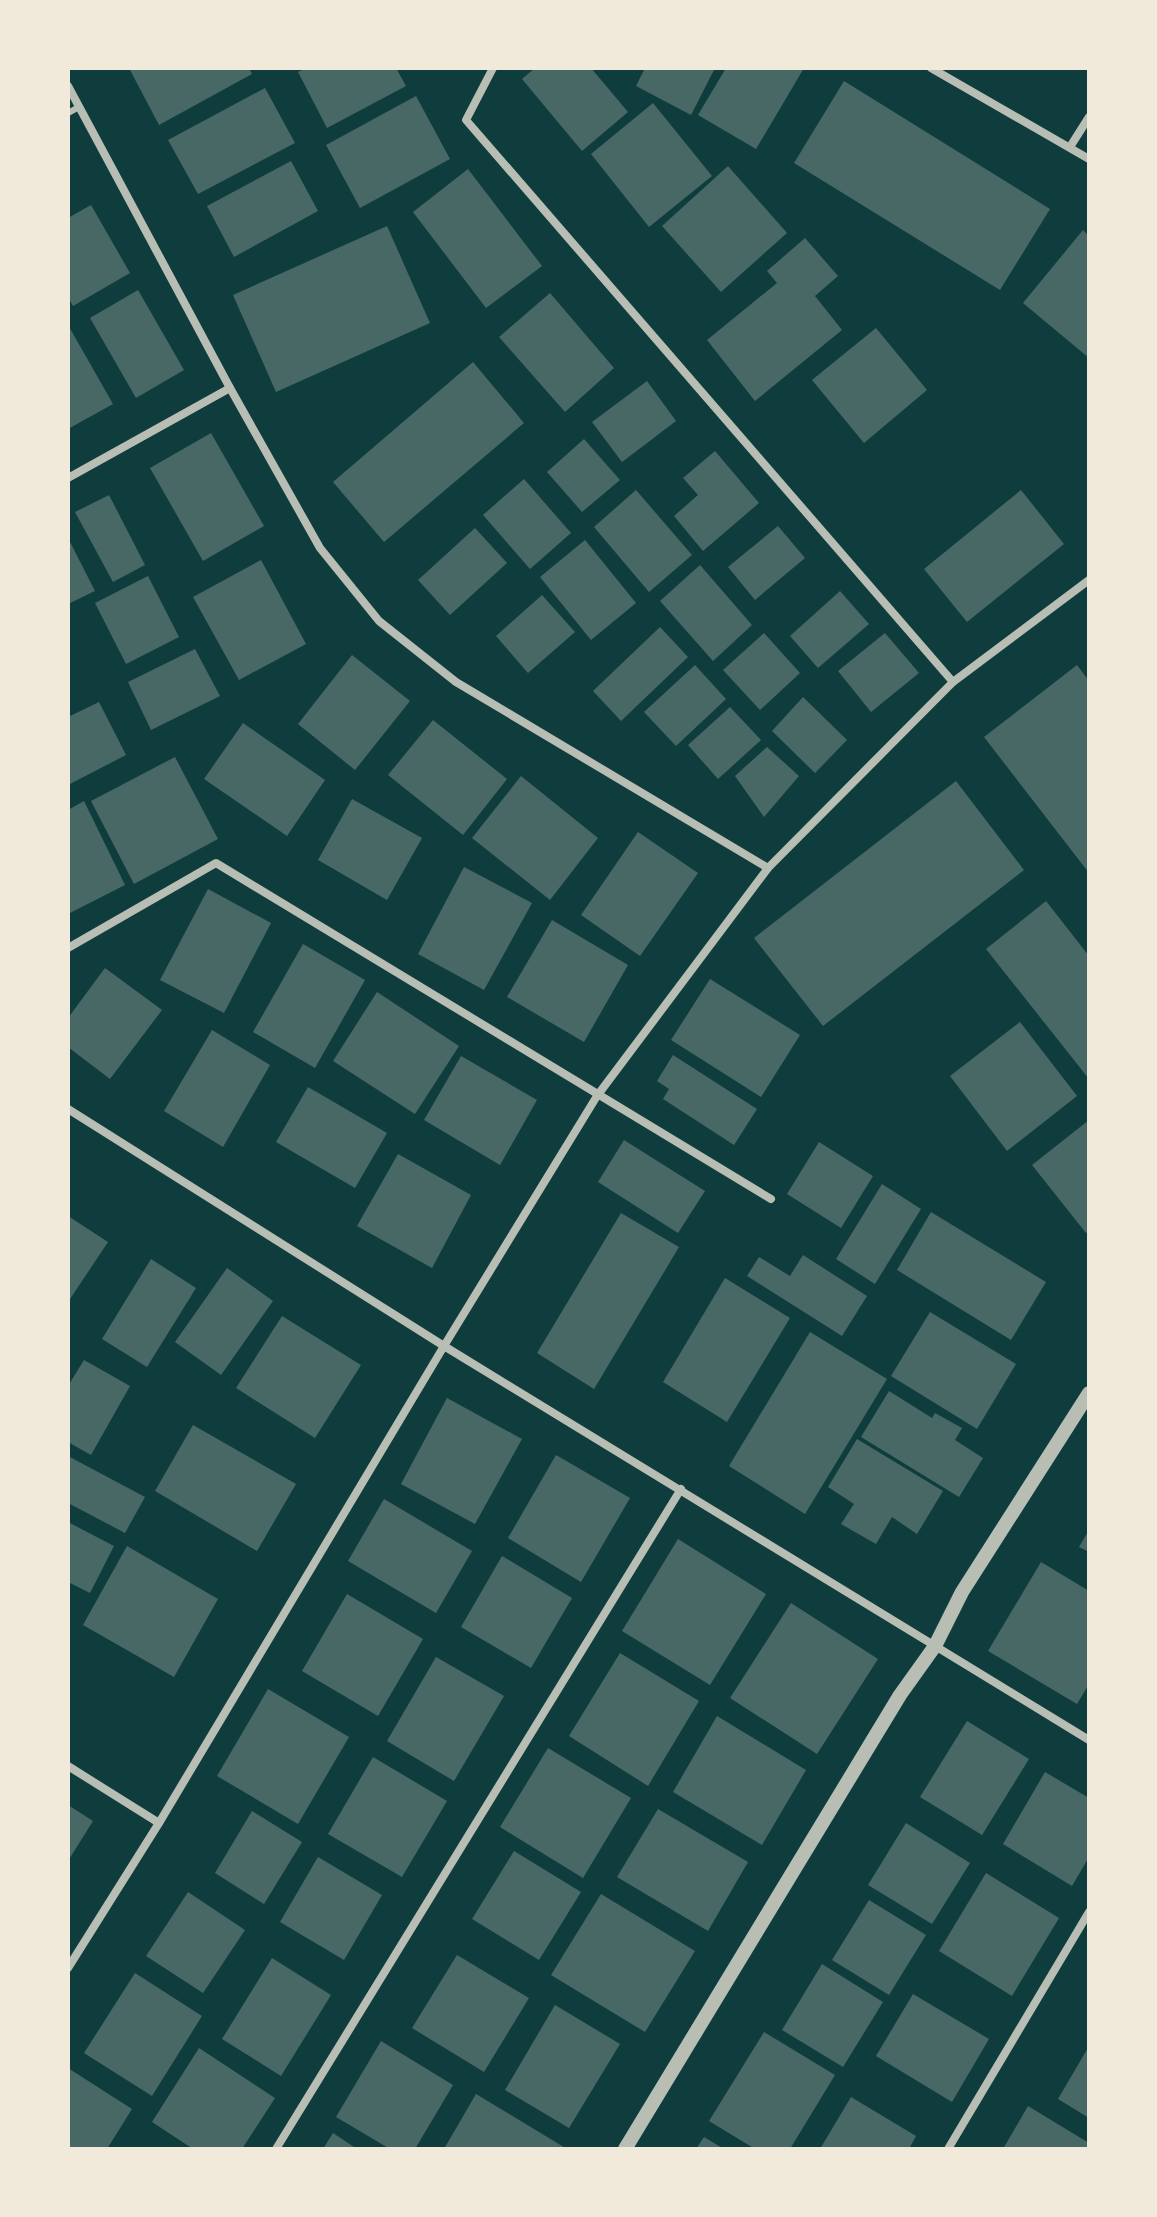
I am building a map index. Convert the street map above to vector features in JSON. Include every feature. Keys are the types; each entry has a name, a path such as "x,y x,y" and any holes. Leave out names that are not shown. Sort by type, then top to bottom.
{"street":[{"path":"493,68 466,120 953,682"},
{"path":"931,68 1089,159"},
{"path":"68,86 320,548 379,621 456,682 768,868"},
{"path":"1070,147 1089,117"},
{"path":"68,478 230,388"},
{"path":"68,1968 159,1823 597,1096 768,868 953,682 1089,580"},
{"path":"68,948 216,863 771,1199"},
{"path":"68,1109 444,1346 1089,1740"},
{"path":"625,2149 900,1695 935,1646 962,1592 1089,1393"},
{"path":"276,2149 681,1489"},
{"path":"68,1766 159,1823"},
{"path":"948,2149 1089,1912"}],"lane":[{"path":"68,113 79,107"}],"building":[{"path":"129,68 249,68 252,74 159,125"},
{"path":"306,68 396,68 406,86 327,128 298,72"},
{"path":"535,68 591,68 628,112 582,151 522,79"},
{"path":"645,68 715,68 691,115 636,86"},
{"path":"726,68 804,68 756,149 698,115"},
{"path":"844,81 1050,209 1000,290 794,163"},
{"path":"265,88 295,143 198,194 168,140"},
{"path":"416,96 450,159 360,208 326,145"},
{"path":"653,103 712,176 649,227 591,154"},
{"path":"291,161 318,211 234,257 207,206"},
{"path":"728,166 787,233 721,292 662,226"},
{"path":"468,169 542,266 486,308 413,212"},
{"path":"91,205 130,273 73,306 68,297 68,218"},
{"path":"387,226 430,323 276,392 233,295"},
{"path":"1083,230 1089,236 1089,358 1023,303"},
{"path":"805,238 838,276 815,296 842,330 755,401 707,340 777,283 767,271"},
{"path":"138,290 184,370 136,398 90,318"},
{"path":"550,293 614,368 565,412 499,337"},
{"path":"68,325 113,404 68,429"},
{"path":"876,328 927,390 864,443 812,380"},
{"path":"473,362 524,423 384,542 333,482"},
{"path":"647,381 676,421 622,462 592,422"},
{"path":"211,433 264,526 203,561 150,468"},
{"path":"584,439 620,480 582,512 547,472"},
{"path":"715,451 759,503 703,551 674,516 698,495 683,478"},
{"path":"524,479 571,533 530,569 483,515"},
{"path":"636,490 692,555 649,592 594,527"},
{"path":"1021,490 1064,544 967,622 924,569"},
{"path":"109,495 145,565 113,582 75,512"},
{"path":"778,526 805,558 755,600 728,567"},
{"path":"475,528 507,563 450,615 418,580"},
{"path":"68,538 95,591 68,604"},
{"path":"585,540 636,603 591,640 540,577"},
{"path":"261,560 306,644 239,680 193,597"},
{"path":"700,565 752,625 713,661 660,601"},
{"path":"148,576 179,637 126,664 95,603"},
{"path":"840,591 869,624 818,668 790,636"},
{"path":"542,595 575,632 528,673 496,636"},
{"path":"660,627 688,657 621,721 593,691"},
{"path":"764,633 800,673 760,710 723,670"},
{"path":"885,633 919,673 871,712 838,671"},
{"path":"195,649 220,696 151,730 128,682"},
{"path":"352,655 410,701 355,770 298,724"},
{"path":"695,665 726,699 676,746 644,712"},
{"path":"1077,665 1089,681 1089,873 984,737"},
{"path":"803,697 847,740 815,773 772,731"},
{"path":"99,702 126,755 68,785 68,717"},
{"path":"730,707 761,740 718,779 688,745"},
{"path":"433,720 507,779 463,835 388,775"},
{"path":"243,723 325,780 287,836 204,779"},
{"path":"767,747 799,776 764,817 735,776"},
{"path":"175,757 218,839 134,884 91,801"},
{"path":"521,776 598,838 550,900 472,838"},
{"path":"956,781 1024,870 823,1026 754,938"},
{"path":"352,799 422,838 387,900 318,860"},
{"path":"84,801 125,885 68,914 68,810"},
{"path":"638,832 698,873 640,956 581,915"},
{"path":"464,867 532,903 484,990 418,954"},
{"path":"208,889 271,923 224,1013 160,980"},
{"path":"1046,901 1089,956 1089,1079 986,949"},
{"path":"552,920 628,965 584,1042 507,997"},
{"path":"303,944 365,980 315,1068 253,1032"},
{"path":"105,968 162,1010 110,1079 68,1047 68,1018"},
{"path":"710,979 800,1035 761,1097 671,1040"},
{"path":"377,992 459,1046 415,1114 333,1061"},
{"path":"1020,1022 1077,1096 1007,1151 950,1076"},
{"path":"212,1030 270,1065 223,1147 164,1111"},
{"path":"673,1055 757,1109 734,1145 663,1099 669,1089 657,1081"},
{"path":"461,1056 537,1100 500,1165 424,1120"},
{"path":"308,1087 387,1133 355,1188 276,1142"},
{"path":"1089,1120 1089,1231 1086,1233 1032,1165"},
{"path":"624,1140 705,1191 678,1233 598,1182"},
{"path":"819,1142 873,1176 841,1228 787,1194"},
{"path":"398,1154 471,1195 432,1268 357,1226"},
{"path":"882,1184 921,1209 875,1284 836,1259"},
{"path":"931,1212 1046,1282 1011,1340 897,1270"},
{"path":"621,1213 679,1247 594,1389 537,1353"},
{"path":"68,1216 108,1242 68,1302"},
{"path":"803,1255 867,1296 842,1336 747,1276 759,1257 790,1276"},
{"path":"151,1259 196,1288 147,1367 102,1339"},
{"path":"227,1268 273,1301 221,1375 175,1342"},
{"path":"725,1278 790,1318 727,1422 663,1382"},
{"path":"930,1312 1016,1364 977,1429 891,1376"},
{"path":"282,1316 361,1365 315,1438 236,1388"},
{"path":"810,1332 887,1379 805,1514 729,1466"},
{"path":"84,1360 130,1386 91,1455 68,1442 68,1386"},
{"path":"889,1391 932,1418 935,1413 962,1428 955,1440 983,1458 959,1497 861,1437"},
{"path":"447,1398 522,1439 475,1524 401,1484"},
{"path":"193,1425 296,1484 257,1551 155,1491"},
{"path":"857,1439 943,1491 917,1534 892,1517 876,1544 841,1524 854,1504 828,1487"},
{"path":"556,1455 630,1498 581,1582 508,1538"},
{"path":"68,1456 145,1497 125,1533 68,1503"},
{"path":"384,1499 472,1551 436,1613 348,1561"},
{"path":"68,1522 114,1546 90,1593 68,1582"},
{"path":"1089,1530 1089,1552 1079,1547"},
{"path":"678,1539 766,1594 710,1685 622,1631"},
{"path":"127,1546 218,1599 174,1677 83,1625"},
{"path":"502,1556 572,1598 531,1668 461,1627"},
{"path":"1041,1562 1089,1591 1089,1684 1077,1704 988,1651"},
{"path":"347,1594 423,1639 378,1716 302,1671"},
{"path":"791,1603 878,1659 817,1754 730,1698"},
{"path":"620,1653 699,1701 648,1786 569,1736"},
{"path":"436,1657 504,1696 454,1781 387,1741"},
{"path":"268,1689 349,1737 298,1824 217,1776"},
{"path":"717,1716 806,1770 762,1845 673,1792"},
{"path":"967,1721 1029,1759 982,1835 920,1797"},
{"path":"548,1748 631,1798 583,1878 500,1827"},
{"path":"373,1757 447,1801 402,1877 328,1834"},
{"path":"1045,1772 1089,1798 1089,1857 1072,1886 1003,1844"},
{"path":"68,1805 93,1821 68,1861"},
{"path":"658,1809 748,1862 708,1931 617,1877"},
{"path":"252,1811 302,1842 264,1904 215,1873"},
{"path":"906,1823 970,1863 932,1924 868,1885"},
{"path":"514,1851 581,1892 539,1960 472,1919"},
{"path":"318,1857 382,1895 344,1960 280,1922"},
{"path":"986,1873 1059,1918 1012,1996 939,1951"},
{"path":"188,1892 245,1930 203,1993 146,1956"},
{"path":"601,1894 695,1951 645,2032 551,1975"},
{"path":"869,1900 926,1935 889,1995 832,1960"},
{"path":"457,1955 529,1998 484,2072 412,2028"},
{"path":"272,1958 331,1995 281,2076 222,2039"},
{"path":"822,1964 883,2002 843,2067 782,2030"},
{"path":"135,1973 202,2016 152,2096 84,2053"},
{"path":"913,1994 989,2039 952,2102 876,2056"},
{"path":"555,2005 620,2044 569,2128 505,2090"},
{"path":"764,2032 835,2075 790,2149 755,2149 709,2121"},
{"path":"381,2041 453,2085 415,2149 390,2149 336,2117"},
{"path":"1089,2046 1089,2118 1058,2099"},
{"path":"199,2048 275,2098 242,2149 193,2149 152,2122"},
{"path":"68,2068 132,2109 107,2149 68,2149"},
{"path":"476,2094 567,2149 444,2149"},
{"path":"851,2097 916,2136 909,2149 820,2149"},
{"path":"1028,2106 1089,2143 1089,2149 1003,2149"},
{"path":"333,2133 357,2149 323,2149"},
{"path":"704,2137 724,2149 696,2149"}]}
